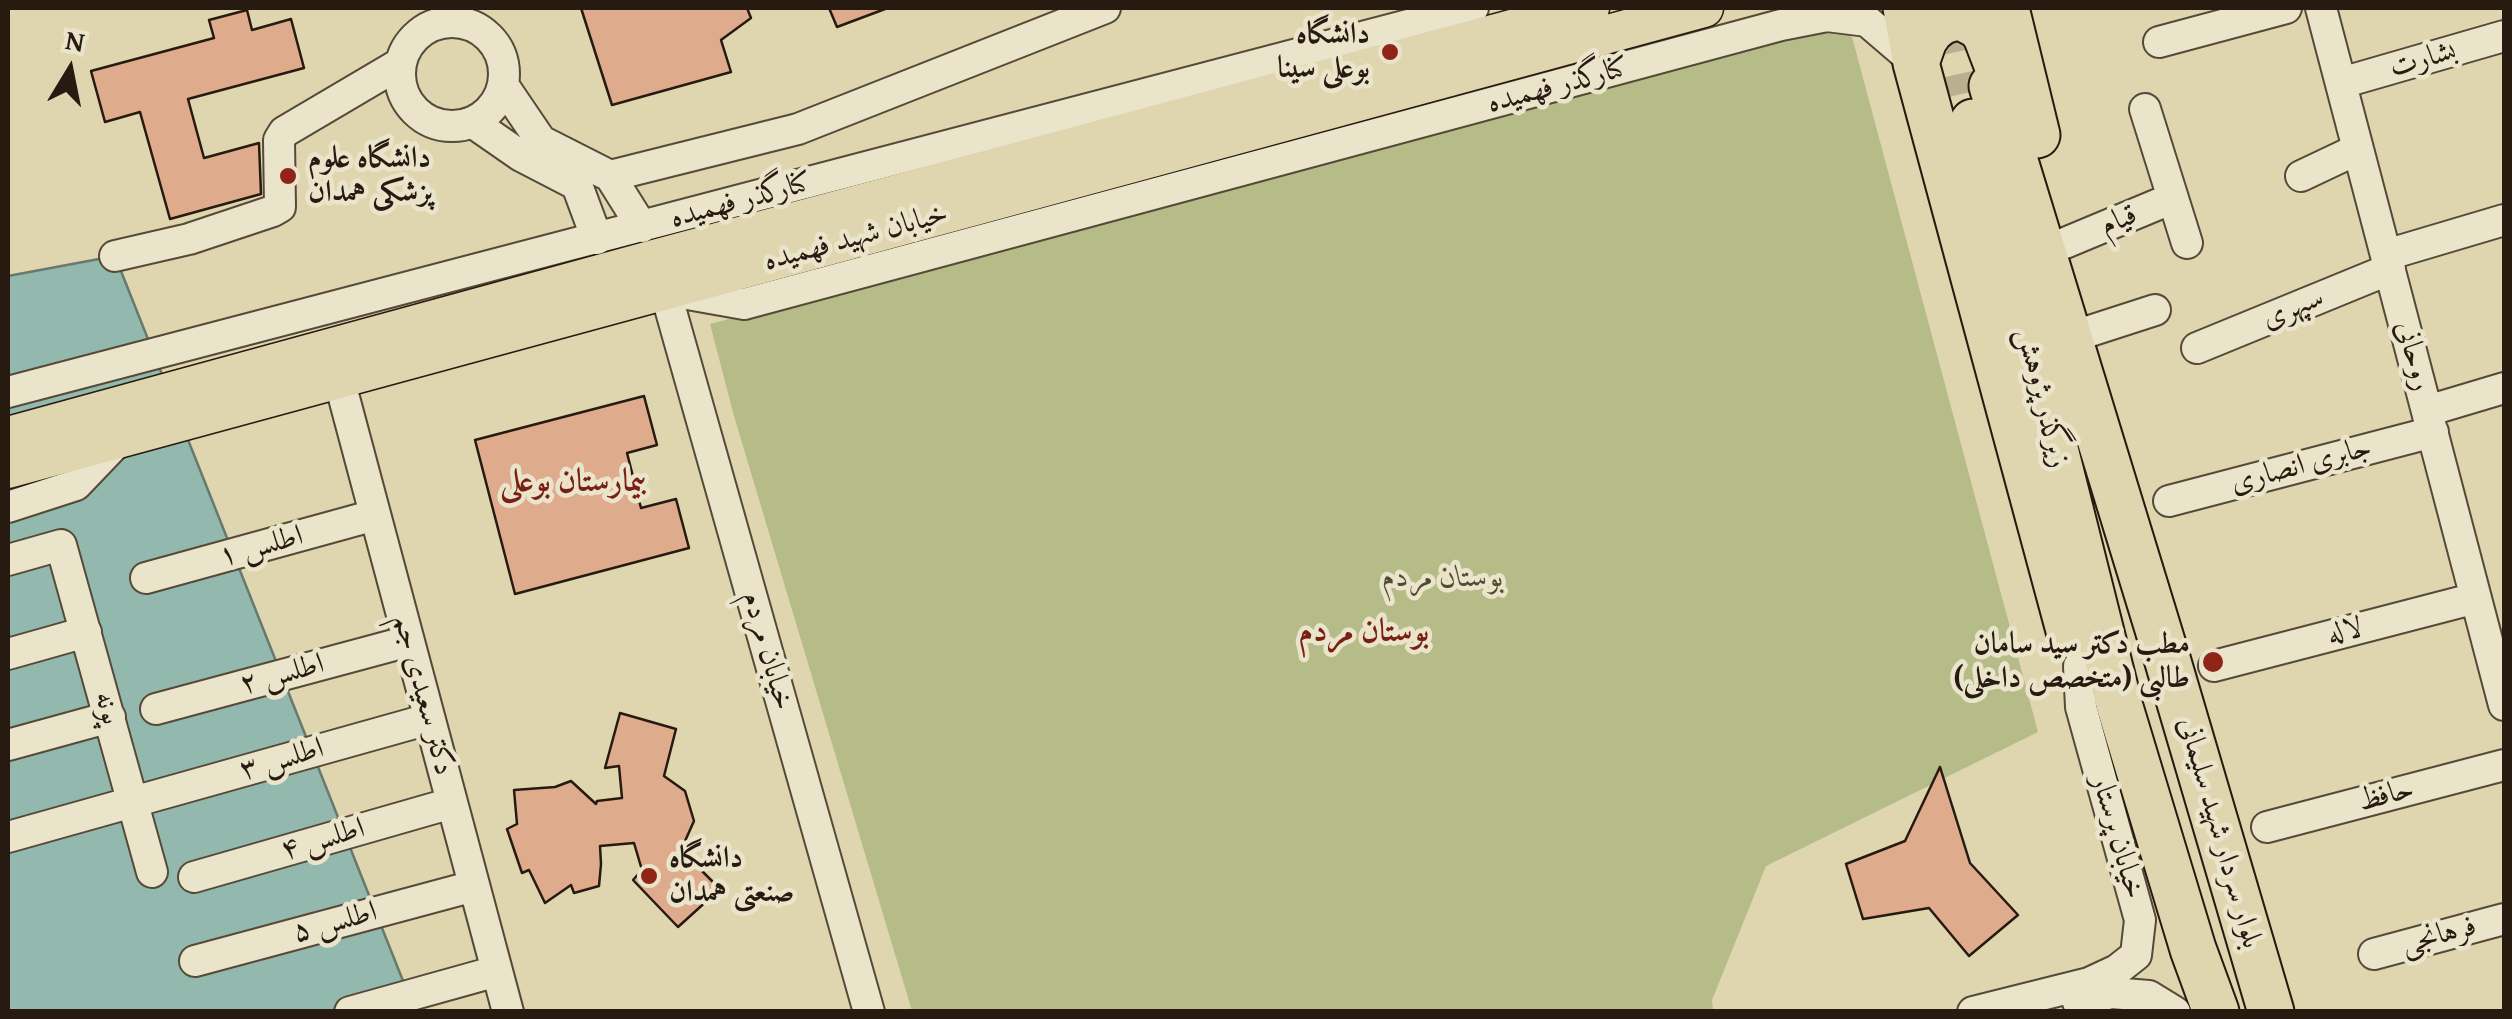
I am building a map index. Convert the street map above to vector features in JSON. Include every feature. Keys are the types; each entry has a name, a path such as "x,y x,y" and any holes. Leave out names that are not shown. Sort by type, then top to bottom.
{"highway":[{"path":"1906,8 1916,64 2079,666 2119,704"},
{"path":"2006,8 1992,78 2060,224"},
{"path":"1916,64 1924,40 1941,22 1965,18 1986,36 2060,224 2139,503 2166,656"},
{"name":"زیرگذر پژوهش","path":"1992,78 2166,656"},
{"name":"زیرگذر پژوهش","path":"1992,78 2119,704"},
{"name":"بلوار سردار شهید سلیمانی","path":"2166,656 2270,1012"},
{"name":"بلوار سردار شهید سلیمانی","path":"2119,704 2216,1012"}],"main road":[{"name":"خیابان شهید فهمیده","path":"8,469 340,384 658,271 1589,8"},
{"name":"خیابان شهید فهمیده","path":"8,436 1704,8"},
{"path":"1992,78 2027,8"}],"street":[{"path":"114,256 189,239 280,207 278,140 284,132 408,51 427,29 466,17 494,43 501,56 504,84 487,114 456,126 440,125 413,108 400,79 408,51 412,20 407,8"},
{"path":"504,84 541,141 610,176 798,129 1105,8"},
{"name":"کنارگذر فهمیده","path":"658,271 1473,8"},
{"path":"2159,42 2286,8"},
{"name":"روحانی","path":"2321,8 2430,422 2488,609 2504,705"},
{"name":"کنارگذر فهمیده","path":"8,392 597,239 658,271 744,304 1826,16 1867,21 1916,64"},
{"name":"بشارت","path":"2341,84 2504,36"},
{"name":"قیام","path":"2146,110 2187,243"},
{"path":"472,122 520,156 577,186 597,239"},
{"path":"2302,176 2358,149"},
{"name":"خیابان مردم","path":"610,176 658,271 868,1012"},
{"name":"قیام","path":"2060,224 2173,198"},
{"name":"سپهری","path":"2197,348 2388,262 2504,220"},
{"path":"2090,331 2155,310"},
{"name":"دکتر سعیدی جم","path":"340,384 508,1012"},
{"name":"جابری انصاری","path":"2169,501 2430,422 2504,388"},
{"path":"8,507 76,486 121,438"},
{"name":"اطلس ۱","path":"146,578 375,515"},
{"name":"پونه","path":"8,560 61,545 152,872"},
{"name":"لاله","path":"2214,666 2488,609"},
{"path":"8,654 86,632"},
{"name":"اطلس ۲","path":"156,710 409,641"},
{"name":"خیابان پرستار","path":"1972,1012 2089,983 2118,970 2136,955 2140,920 2081,708 2079,666"},
{"path":"8,745 110,717"},
{"name":"اطلس ۳","path":"8,836 430,719"},
{"name":"حافظ","path":"2267,827 2504,765"},
{"name":"اطلس ۴","path":"194,877 452,804"},
{"name":"اطلس ۵","path":"195,960 474,886"},
{"name":"فرهانجی","path":"2374,954 2504,919"},
{"path":"350,1012 497,971"},
{"path":"2041,1012 2111,993 2149,996 2175,1012"}],"green space":[{"name":"بوستان مردم","path":"1848,22 2038,732 1766,866 1712,1000 1713,1011 912,1011 710,324"}],"water":[{"path":"115,256 415,1011 8,1012 8,276"}],"building":[{"path":"581,8 747,8 751,18 721,40 731,72 612,105"},
{"path":"829,8 885,8 885,9 837,27"},
{"path":"247,10 252,30 291,19 304,68 188,99 204,158 259,143 261,194 170,219 140,112 105,122 91,71 214,38 209,20"},
{"path":"644,396 657,445 627,453 641,508 676,499 689,548 515,594 475,440"},
{"path":"620,713 676,729 664,776 685,791 694,821 681,850 720,889 678,927 633,880 642,870 634,843 600,846 599,886 574,893 571,885 545,903 529,870 522,873 507,829 517,824 514,790 555,787 571,781 596,804 622,798 619,766 605,768"},
{"path":"1940,767 1970,863 2018,915 1969,956 1929,908 1863,919 1846,864 1905,841"}],"tunnel":[{"path":"1947,8 1966,93"}],"place":[{"name":"دانشگاه بوعلی سینا","path":"1390,52"},
{"name":"دانشگاه علوم پزشکی همدان","path":"288,176"},
{"name":"مطب دکتر سید سامان طالبی (متخصص داخلی)","path":"2213,662"},
{"name":"دانشگاه صنعتی همدان","path":"649,876"}],"district":[{"name":"بیمارستان بوعلی","path":"573,483"},
{"name":"بوستان مردم","path":"1364,633"}]}
